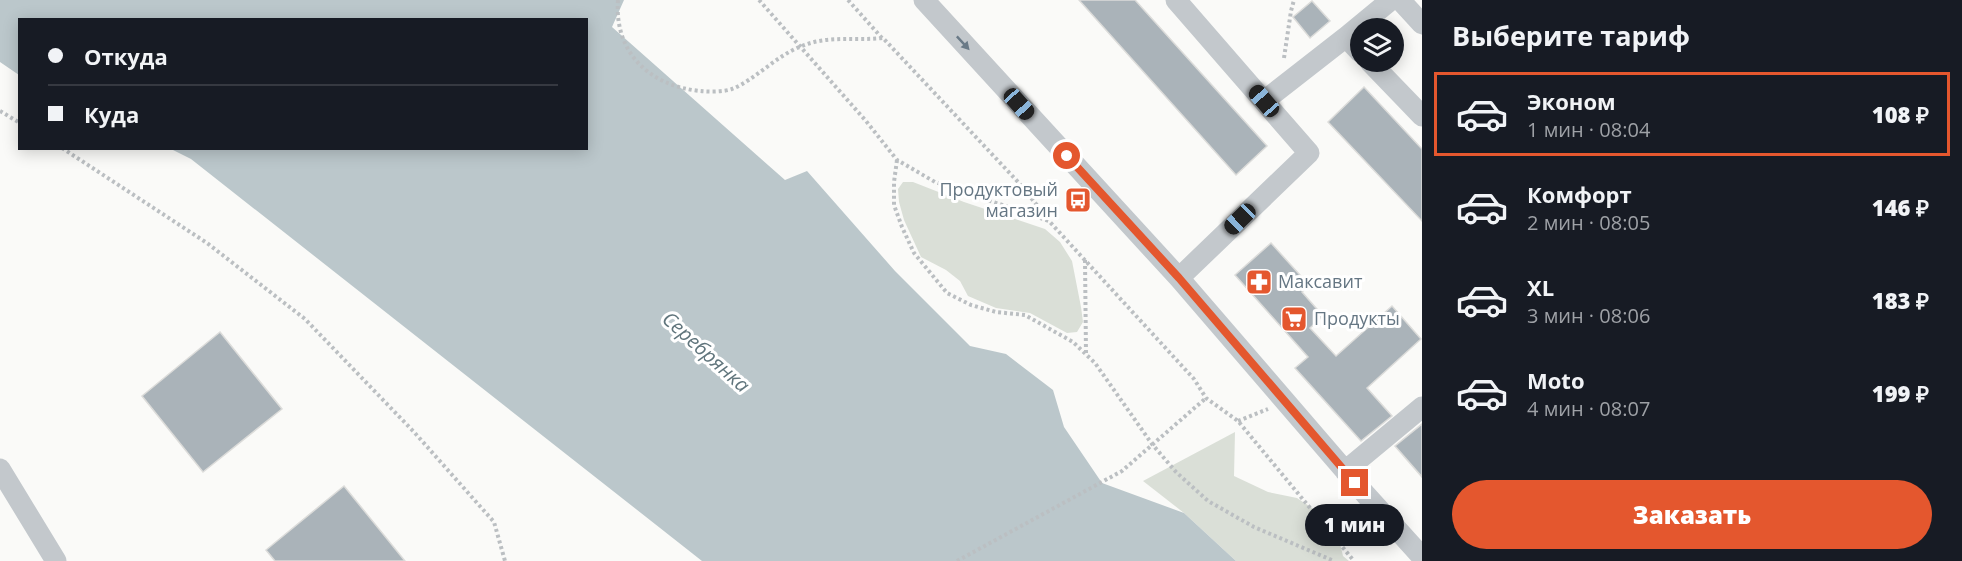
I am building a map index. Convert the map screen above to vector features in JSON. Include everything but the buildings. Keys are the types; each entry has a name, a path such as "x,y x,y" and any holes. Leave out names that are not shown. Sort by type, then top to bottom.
{"street":[{"path":"924,0 1179,278 1422,557"},
{"path":"1176,0 1272,95 1309,153 1179,278"},
{"path":"1375,18 1391,0"},
{"path":"1400,0 1422,24"},
{"path":"1272,95 1350,46"},
{"path":"1380,72 1422,116"},
{"path":"1345,471 1422,406"},
{"path":"0,469 56,561"}],"path":[{"path":"618,0 619,25 635,60 648,74 667,84 687,90 709,92 731,90 800,46 830,38 858,40 883,38"},
{"path":"759,0 866,121 897,160 935,182 1049,221"},
{"path":"848,0 1019,183 1049,221 1194,379 1206,398 1238,421 1354,561"},
{"path":"1272,95 1294,0"},
{"path":"0,111 18,122"},
{"path":"65,150 207,243 305,319 414,432 494,522 505,561"},
{"path":"897,160 894,205 902,227 915,253 947,293 971,305 996,312 1025,315 1074,342 1095,363 1152,444 1176,472 1208,501 1254,527 1334,561"},
{"path":"1085,260 1086,354"},
{"path":"957,561 1122,471 1206,398"},
{"path":"1238,421 1268,409"}],"shaded area":[{"path":"903,182 913,182 1045,229 1060,242 1072,261 1083,322 1077,332 1067,333 1030,313 996,308 968,296 960,281 946,270 921,257 904,220 899,202 898,189"},
{"path":"1235,432 1234,476 1268,492 1297,498 1318,512 1338,535 1343,556 1349,561 1236,561 1184,513 1143,481"}],"water":[{"name":"Серебрянка","path":"0,0 624,0 612,27 785,180 807,171 895,271 970,346 1006,354 1053,390 1064,427 1102,483 1184,513 1236,561 702,561 191,159 173,150 588,150 588,18 18,18 18,74 0,62"}],"place":[{"name":"Продуктовый магазин","path":"1078,200"},
{"name":"Максавит","path":"1259,282"},
{"name":"Продукты","path":"1294,319"}],"route":[{"path":"1067,156 1179,278 1355,483"}]}
